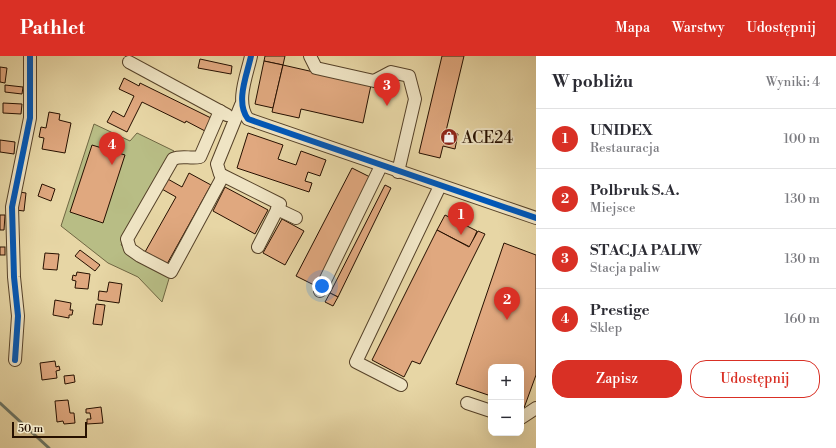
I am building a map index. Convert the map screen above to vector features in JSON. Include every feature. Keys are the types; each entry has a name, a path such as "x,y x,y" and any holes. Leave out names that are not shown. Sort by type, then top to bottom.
{"street":[{"path":"15,360 18,316 14,277 12,207 30,118 30,56"},
{"path":"251,56 241,105 217,164 220,174 223,176 280,204 258,247"},
{"path":"310,56 316,68 374,81 391,72 409,76 416,99 398,172"},
{"path":"129,62 236,119"},
{"path":"241,105 243,113 248,119 398,172 536,218"},
{"path":"220,111 200,157 192,159 179,156 173,159 127,239 130,249 140,256 171,272 223,176"},
{"path":"320,291 381,166"},
{"path":"401,385 356,362 440,186"},
{"path":"277,209 296,218"},
{"path":"467,403 488,410"},
{"path":"524,416 536,408"}],"green space":[{"path":"94,124 130,141 137,133 174,151 121,245 171,272 162,302 138,277 108,263 61,226"}],"building":[{"path":"265,56 285,56 283,65 264,61"},
{"path":"442,56 464,56 446,131 458,134 455,149 443,146 440,158 419,153"},
{"path":"200,59 232,66 231,74 198,68"},
{"path":"264,61 283,65 273,108 255,104"},
{"path":"283,65 371,85 363,123 301,109 299,118 272,112"},
{"path":"0,67 7,68 5,83 0,82"},
{"path":"124,78 139,86 140,83 211,118 205,131 142,102 127,132 107,122 113,111 124,117 134,96 119,89"},
{"path":"5,85 23,87 22,94 5,92"},
{"path":"3,103 22,104 21,114 3,113"},
{"path":"49,112 60,114 59,120 71,123 65,153 42,149 44,138 39,137 41,127 46,128"},
{"path":"248,133 283,145 278,159 296,165 301,151 326,160 320,176 308,172 305,181 312,183 309,192 237,168"},
{"path":"0,140 15,142 14,154 0,152"},
{"path":"92,145 125,155 103,223 70,212"},
{"path":"352,168 370,177 316,286 296,276"},
{"path":"189,173 211,185 167,264 145,252 176,197 160,188 166,178 182,187"},
{"path":"42,184 55,189 51,201 38,196"},
{"path":"385,185 391,188 338,297 330,293"},
{"path":"225,187 268,210 255,234 213,211"},
{"path":"19,192 26,193 24,211 16,210"},
{"path":"0,215 5,215 4,230 0,230"},
{"path":"445,215 477,231 470,247 437,230"},
{"path":"282,219 304,231 285,265 263,253"},
{"path":"437,230 469,247 478,231 485,234 420,364 412,361 404,377 372,360"},
{"path":"504,243 536,255 536,375 524,408 524,364 488,364 488,395 456,384"},
{"path":"0,247 5,247 5,255 0,255"},
{"path":"80,250 100,265 95,271 75,256"},
{"path":"45,253 59,254 57,270 43,269"},
{"path":"77,272 90,274 88,289 75,288 76,281 72,280 73,275 76,276"},
{"path":"109,282 122,284 119,303 98,300 99,291 107,292"},
{"path":"330,293 338,297 333,306 325,302"},
{"path":"55,300 71,303 70,310 73,310 72,315 69,315 69,318 53,315"},
{"path":"96,304 105,305 102,325 93,324"},
{"path":"55,361 56,367 59,366 60,370 56,371 57,378 42,380 40,363"},
{"path":"74,375 75,382 65,384 64,376"},
{"path":"68,400 70,413 74,413 75,423 64,424 63,421 57,422 55,401"},
{"path":"101,407 103,423 87,424 87,419 91,419 90,413 86,413 86,409"}],"waterway":[{"path":"0,403 49,448"}],"cycle path":[{"path":"15,360 18,316 14,277 12,207 30,118 30,56"},
{"path":"251,56 242,97 242,105 248,119 536,218"}],"place":[{"name":"STACJA PALIW","path":"387,106"},
{"name":"ACE24","path":"449,137"},
{"name":"Prestige","path":"112,165"},
{"name":"UNIDEX","path":"461,235"},
{"name":"Polbruk S.A.","path":"507,320"}]}
